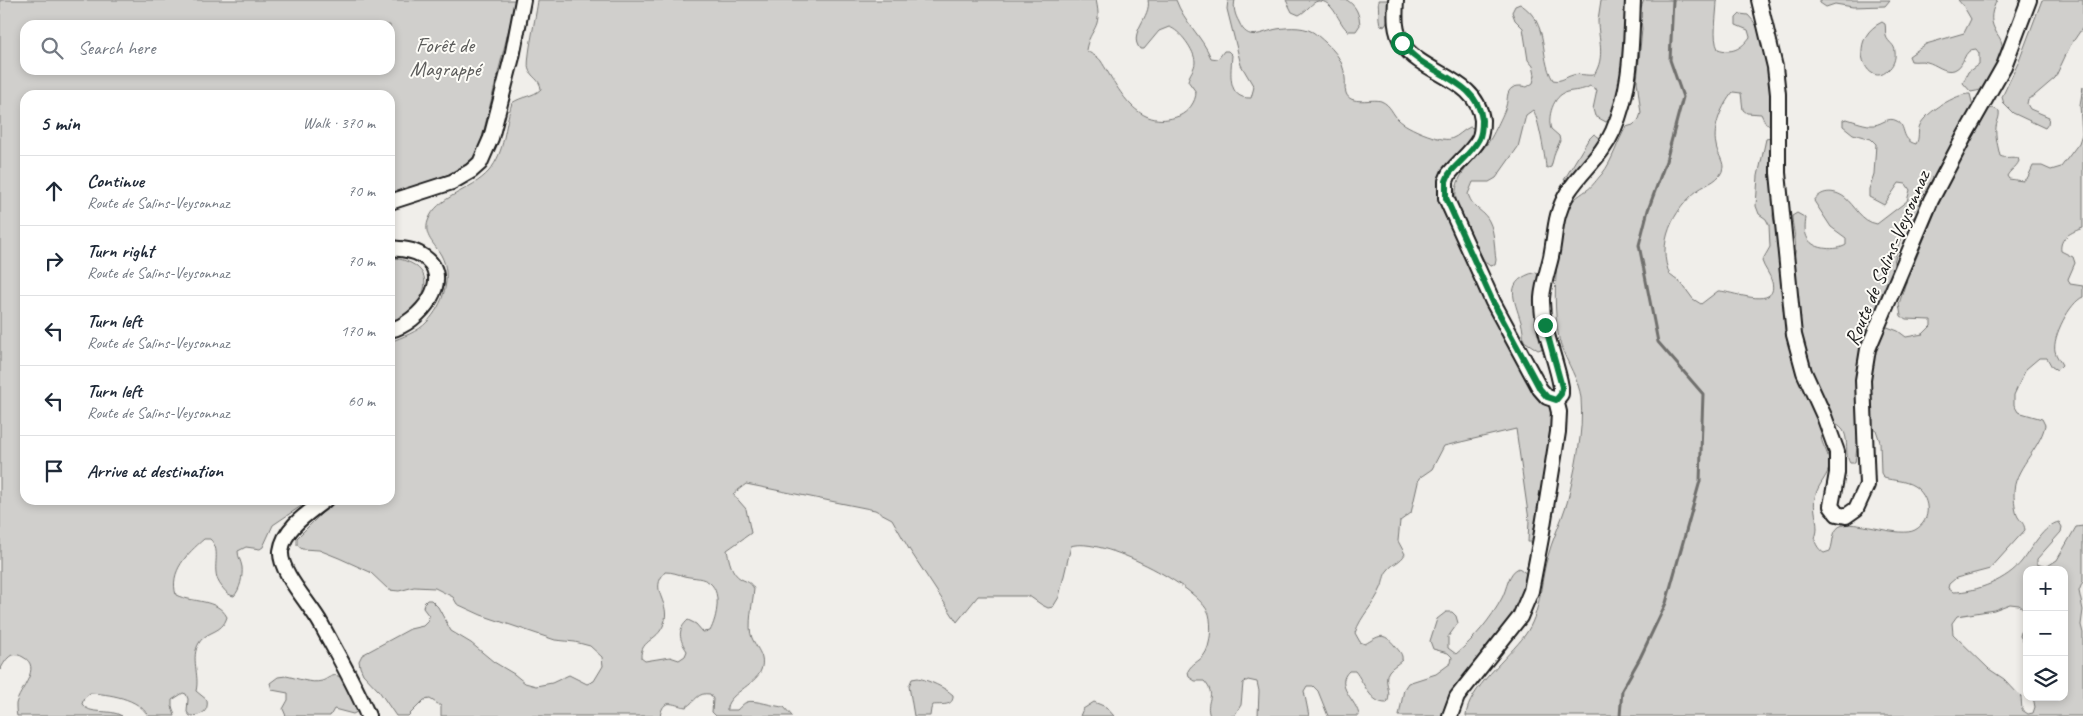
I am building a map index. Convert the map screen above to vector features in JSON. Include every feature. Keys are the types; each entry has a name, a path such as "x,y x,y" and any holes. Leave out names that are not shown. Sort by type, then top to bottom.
{"street":[{"path":"395,200 452,182 471,172 480,163 491,138 512,57 523,0"},
{"path":"1396,0 1396,29 1404,46 1422,61 1467,91 1479,107 1482,125 1480,137 1449,174 1446,181 1446,198 1493,302 1540,389 1547,397 1556,400"},
{"path":"1556,400 1561,394 1562,387 1545,325 1542,303 1554,228 1565,197 1604,149 1620,113 1630,71 1633,0"},
{"name":"Route de Salins-Veysonnaz","path":"1759,0 1775,67 1778,94 1778,172 1794,335 1804,372 1824,416 1837,452 1837,473 1831,506 1836,514 1846,516 1856,510 1867,485 1863,380 1865,360 1870,344 1931,200 1964,135 2004,66 2028,0"},
{"path":"395,249 411,251 425,258 434,270 436,280 431,296 421,311 395,328"},
{"path":"1451,714 1457,698 1520,617 1531,591 1558,432 1559,412 1556,400"},
{"path":"319,505 302,518 288,533 282,550 282,560 321,623 368,716"}],"green space":[{"name":"Forêt de Magrappé","path":"0,0 516,0 480,146 469,164 461,170 395,193 395,90 20,90 20,505 303,505 273,525 263,547 260,549 246,547 238,551 242,574 239,587 234,596 226,592 218,581 216,574 216,550 210,539 204,539 186,557 177,571 174,586 176,595 211,604 223,611 227,617 222,626 202,639 196,649 196,691 207,700 207,708 201,714 190,716 187,712 188,699 186,694 183,693 172,700 175,716 148,716 138,705 130,701 105,694 90,693 84,698 82,704 85,708 111,712 122,716 17,716 16,704 28,679 31,667 29,661 18,655 10,656 0,670"},
{"path":"538,0 1096,0 1098,10 1097,23 1086,50 1100,59 1131,105 1141,113 1152,118 1164,119 1179,116 1193,103 1196,92 1188,81 1195,62 1186,42 1178,32 1169,27 1159,31 1144,49 1140,49 1136,37 1147,13 1148,0 1176,0 1179,8 1211,58 1218,59 1224,51 1228,51 1232,55 1232,83 1237,94 1243,97 1251,98 1254,87 1241,65 1227,9 1228,0 1235,0 1235,14 1246,32 1251,34 1287,28 1298,28 1313,32 1332,49 1342,64 1345,91 1348,97 1356,100 1381,101 1387,105 1397,118 1409,127 1439,138 1451,139 1470,127 1474,128 1476,133 1441,182 1484,298 1534,395 1553,408 1554,426 1536,542 1528,542 1529,520 1516,429 1444,446 1432,469 1419,478 1411,513 1400,521 1398,541 1405,554 1386,572 1378,594 1355,633 1360,642 1365,644 1377,637 1387,638 1401,654 1402,660 1387,675 1389,699 1387,703 1376,700 1368,692 1355,671 1349,671 1345,677 1345,688 1358,710 1359,716 1328,716 1318,691 1313,686 1307,686 1304,691 1309,716 1258,716 1259,691 1257,682 1248,680 1243,683 1241,705 1234,716 1210,716 1208,706 1210,691 1208,686 1204,681 1195,681 1189,677 1188,671 1204,655 1208,646 1211,629 1209,614 1201,602 1187,590 1147,565 1103,548 1085,545 1071,546 1059,597 1053,607 1048,608 1029,596 978,596 957,622 909,549 892,519 875,510 746,484 733,494 746,509 751,533 727,550 735,573 754,589 750,621 751,633 762,657 762,665 758,675 731,700 727,710 737,710 750,701 784,707 792,716 716,716 712,712 713,699 710,694 702,694 686,707 666,704 660,716 441,716 441,706 430,699 424,700 408,716 396,716 379,691 363,674 359,661 362,655 410,629 423,626 428,621 429,616 423,608 427,600 431,600 438,607 451,631 471,643 494,662 525,683 536,686 552,683 569,675 587,684 594,681 603,666 602,657 590,646 555,640 481,615 457,604 453,597 435,588 414,587 399,591 389,590 370,572 319,550 302,549 297,545 297,538 330,505 395,505 395,340 419,329 433,315 442,299 446,281 446,272 441,255 428,235 428,221 432,212 446,199 473,184 489,171 502,147 512,103 541,89 539,83 529,70 530,48","holes":["665,572 702,579 712,585 717,597 715,619 710,631 703,632 696,624 688,620 684,624 680,635 687,651 685,656 679,660 670,657 645,661 641,658 644,647 659,632 665,620 664,607 659,590 661,578"]},
{"path":"1286,0 1347,0 1357,11 1360,25 1356,31 1348,31 1328,4 1318,1 1299,15 1292,12"},
{"path":"1378,0 1391,0 1389,19 1385,26 1380,25"},
{"path":"1601,0 1630,0 1626,56 1620,68 1626,78 1612,118 1606,122 1595,116 1593,109 1597,90 1590,86 1562,94 1555,102 1551,113 1551,129 1559,136 1560,141 1551,167 1548,168 1546,167 1535,114 1533,110 1526,115 1518,147 1496,178 1489,182 1473,182 1468,194 1470,200 1487,217 1491,225 1496,260 1495,265 1490,266 1485,262 1478,249 1456,201 1456,192 1461,176 1495,132 1507,104 1510,90 1518,86 1527,87 1533,83 1535,75 1533,66 1528,60 1523,28 1515,20 1512,12 1515,6 1520,4 1530,12 1540,30 1546,60 1553,80 1559,80 1575,74 1594,75 1598,68 1601,55 1598,20"},
{"path":"1644,0 1717,0 1715,32 1718,49 1732,51 1743,45 1750,37 1748,30 1736,25 1736,18 1740,14 1748,15 1757,26 1768,53 1771,68 1773,127 1766,124 1761,114 1747,113 1743,110 1741,93 1733,92 1725,103 1715,131 1717,148 1723,164 1722,171 1717,178 1689,198 1681,207 1669,228 1665,251 1670,275 1682,284 1693,299 1701,304 1718,291 1761,298 1768,296 1772,291 1771,279 1762,261 1770,247 1769,225 1766,219 1759,214 1756,206 1758,176 1766,139 1770,138 1774,141 1776,177 1773,216 1777,235 1792,260 1796,245 1792,216 1797,213 1806,218 1806,234 1811,243 1832,249 1846,245 1846,238 1831,227 1814,201 1820,195 1832,192 1844,197 1866,220 1877,224 1907,201 1910,190 1906,184 1899,183 1884,205 1869,197 1869,189 1874,174 1876,144 1871,139 1853,134 1843,126 1843,120 1847,119 1871,125 1891,119 1900,123 1908,139 1916,144 1920,125 1928,115 1950,100 1970,94 1973,106 1920,210 1902,234 1894,262 1892,280 1872,316 1874,322 1898,331 1906,337 1923,334 1931,326 1931,320 1906,319 1901,316 1899,304 1949,179 1986,110 1993,108 1999,111 1996,130 2000,156 2018,158 2019,161 2007,176 2009,179 2023,181 2028,177 2033,166 2042,166 2051,170 2061,167 2079,143 2082,134 2080,105 2083,87 2083,228 2064,239 2061,251 2073,257 2075,263 2068,279 2070,284 2083,286 2083,297 2078,300 2068,313 2056,337 2055,351 2062,365 2057,370 2052,367 2047,358 2039,358 2026,369 2014,395 2014,405 2018,412 2042,419 2045,425 2038,443 2022,468 2015,485 2015,509 2025,530 1990,569 1956,578 1949,584 1948,588 1953,592 1972,590 2000,579 2016,568 2048,527 2059,522 2062,527 2061,532 2037,559 2037,564 2043,566 2023,566 2023,608 2019,605 2010,604 1994,610 1957,616 1952,623 1953,634 1989,669 2004,679 2021,697 2022,710 2028,714 2033,713 2035,707 2034,701 2068,701 2068,566 2048,566 2057,560 2076,527 2083,526 2083,581 2079,591 2083,610 2081,625 2083,633 2083,716 1466,716 1468,706 1481,684 1518,644 1530,626 1537,608 1549,552 1567,503 1578,451 1582,411 1578,385 1561,346 1558,332 1555,298 1557,259 1563,225 1570,204 1591,187 1602,174 1626,127 1633,125 1639,119 1641,113 1637,81 1642,29 1640,10","holes":["1832,423 1839,426 1845,435 1850,463 1855,463 1859,433 1871,427 1876,430 1880,442 1881,473 1884,478 1914,486 1919,490 1926,502 1927,514 1921,526 1915,530 1900,532 1859,525 1843,525 1836,529 1830,551 1824,553 1817,546 1815,541 1817,529 1814,501 1829,467 1829,460 1821,438 1825,428"]},
{"path":"1820,0 1890,0 1885,6 1853,7 1835,4 1826,7 1820,3"},
{"path":"1958,0 1997,0 1992,18 1993,26 2001,42 2001,54 1993,75 1986,86 1981,90 1971,92 1963,83 1968,72 1979,64 1979,53 1976,49 1968,52 1958,68 1950,71 1925,61 1911,61 1909,56 1926,44 1964,33 1971,19"},
{"path":"2042,0 2083,0 2083,27 2070,46 2055,78 2028,99 2027,104 2030,109 2049,117 2045,128 2013,113 2004,104 2002,97 2019,61"},
{"path":"1882,22 1885,24 1886,36 1895,49 1895,60 1888,70 1880,75 1873,74 1867,69 1863,61 1862,51 1864,40 1871,30"},
{"path":"1594,134 1603,140 1567,181 1564,180 1588,140"},
{"path":"395,258 415,265 421,271 425,283 422,296 414,309 410,314 395,322"},
{"path":"1536,272 1539,274 1540,279 1544,348 1538,350 1524,341 1514,298 1515,285 1519,280"},
{"path":"1519,568 1527,574 1526,586 1515,614 1496,643 1448,699 1444,716 1399,716 1404,689 1408,683 1436,674 1451,663 1452,657 1448,653 1433,649 1430,641 1437,619 1446,612 1452,612 1456,616 1458,623 1448,637 1448,648 1456,654 1476,635 1498,606 1512,573"},
{"path":"2023,626 2023,641 2020,636"},
{"path":"286,676 313,682 322,681 332,676 339,677 344,682 352,701 357,707 357,712 353,714 334,709 330,716 286,716 283,709 288,700 288,693 272,690 270,683 278,677"},
{"path":"918,678 949,692 953,695 953,699 946,704 933,705 930,716 914,716 909,686 912,679"},
{"path":"1094,702 1106,707 1114,716 1080,716 1083,709"}],"waterway":[{"path":"1620,716 1622,690 1640,658 1666,603 1700,481 1703,394 1658,342 1639,245 1648,210 1666,161 1683,97 1670,60 1673,0"}],"route":[{"path":"1402,43 1407,50 1467,91 1479,107 1482,125 1480,137 1449,174 1446,181 1446,198 1493,302 1542,393 1556,400 1561,394 1562,387 1545,325"}]}
